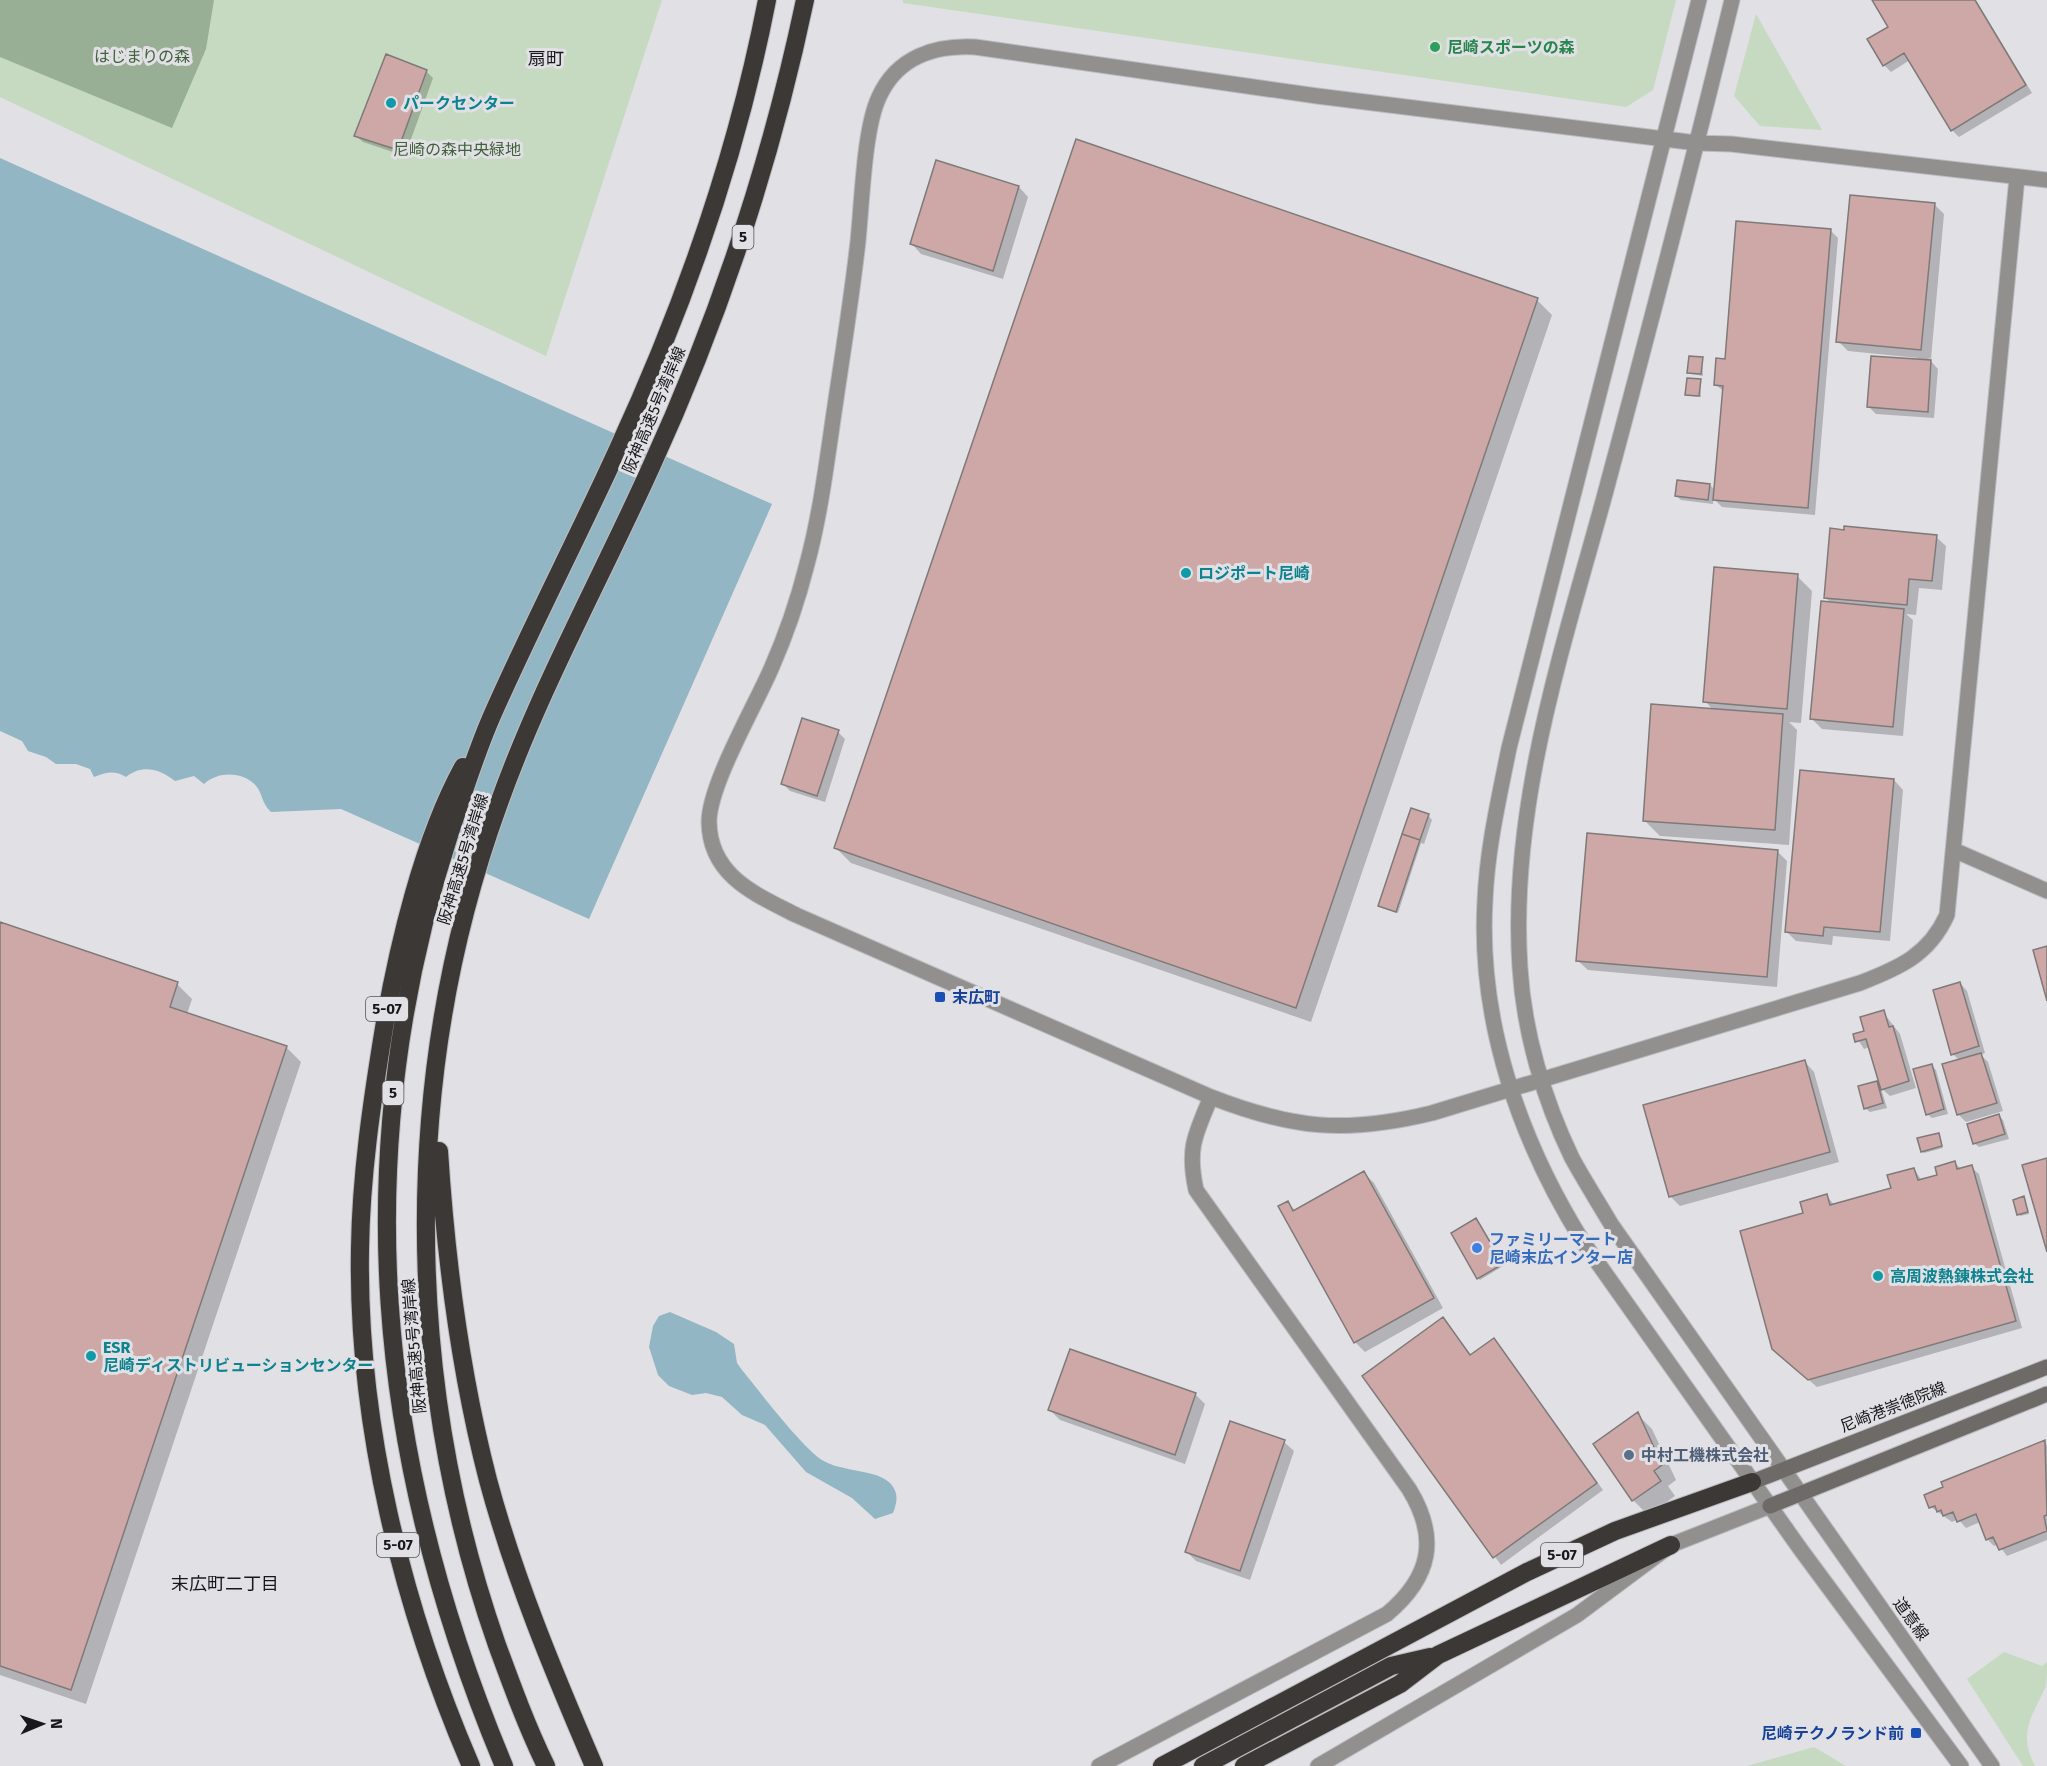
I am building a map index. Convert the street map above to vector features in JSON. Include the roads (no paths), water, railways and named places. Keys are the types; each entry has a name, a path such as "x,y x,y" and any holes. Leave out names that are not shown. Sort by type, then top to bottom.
{"highway":[{"name":"阪神高速5号湾岸線","path":"504,1766 453,1634 417,1504 395,1370 386,1225 388,1151 406,1000 422,927 440,863 489,721 620,446 686,288 729,152 767,0"},
{"name":"阪神高速5号湾岸線","path":"546,1766 514,1692 477,1584 454,1497 442,1433 428,1300 426,1230 433,1097 444,1008 475,878 502,796 524,740 652,465 721,302 761,180 805,0"},
{"name":"5-07","path":"471,1766 428,1656 390,1514 367,1384 361,1315 360,1248 364,1181 378,1063 391,990 408,917 451,789 489,721"},
{"path":"444,1008 439,1138 443,1215 450,1277 474,1420 488,1481 510,1553 594,1766"},
{"name":"5-07","path":"1162,1766 1527,1572 1615,1531 1752,1482"},
{"name":"5-07","path":"1244,1766 1400,1683 1438,1655 1671,1545"},
{"name":"5-07","path":"1203,1766 1390,1666 1438,1655"},
{"name":"5-07","path":"1154,1766 1197,1748"}],"main road":[{"name":"尼崎港崇徳院線","path":"1752,1482 2047,1367"},
{"path":"1770,1506 2047,1394"}],"street":[{"path":"1699,0 1512,736 1491,834 1484,902 1486,970 1500,1051 1511,1091 1537,1160 1560,1204 1583,1242 1752,1482 1962,1766"},
{"name":"道意線","path":"1732,0 1697,143 1541,736 1522,844 1518,920 1520,972 1541,1080 1572,1158 1611,1224 1992,1766"},
{"path":"2017,177 1956,850 1947,915 1938,935 1920,953 1893,970 1860,984 1511,1091 1395,1122 1368,1126 1306,1125 1279,1120 1211,1097 796,915 733,880 718,861 711,842 709,821 711,803 772,667 796,606 821,506 853,283 872,123 879,97 894,74 915,57 931,50 953,46 1317,96 1697,143 1731,144 2047,180"},
{"path":"1956,850 2047,891"},
{"path":"1099,1766 1388,1614 1407,1597 1418,1581 1426,1560 1423,1512 1409,1489 1196,1190 1191,1167 1191,1148 1211,1097"},
{"path":"1318,1766 1577,1615 1671,1545 1770,1506"}],"water":[{"path":"0,158 772,504 589,919 341,809 271,812 265,805 257,787 245,778 223,775 204,784 194,776 175,781 163,773 145,769 126,777 110,772 94,777 90,769 76,764 56,764 46,757 28,751 22,741 0,731"},
{"path":"670,1312 716,1332 734,1344 737,1363 742,1370 813,1453 830,1464 868,1473 885,1479 891,1484 896,1498 893,1513 875,1519 852,1498 806,1472 765,1425 742,1415 722,1397 706,1393 692,1395 669,1386 658,1375 649,1347 653,1326 659,1316"}],"place":[{"name":"尼崎スポーツの森","path":"1435,47"},
{"name":"パークセンター","path":"391,103"},
{"name":"ロジポート尼崎","path":"1186,573"},
{"name":"末広町","path":"940,997"},
{"name":"ファミリーマート 尼崎末広インター店","path":"1477,1248"},
{"name":"高周波熱錬株式会社","path":"1878,1276"},
{"name":"ESR 尼崎ディストリビューションセンター","path":"91,1356"},
{"name":"中村工機株式会社","path":"1629,1455"},
{"name":"尼崎テクノランド前","path":"1916,1733"}],"district":[{"name":"扇町","path":"546,59"},
{"name":"末広町二丁目","path":"225,1584"}],"park label":[{"name":"はじまりの森","path":"142,56"},
{"name":"尼崎の森中央緑地","path":"457,149"}]}
